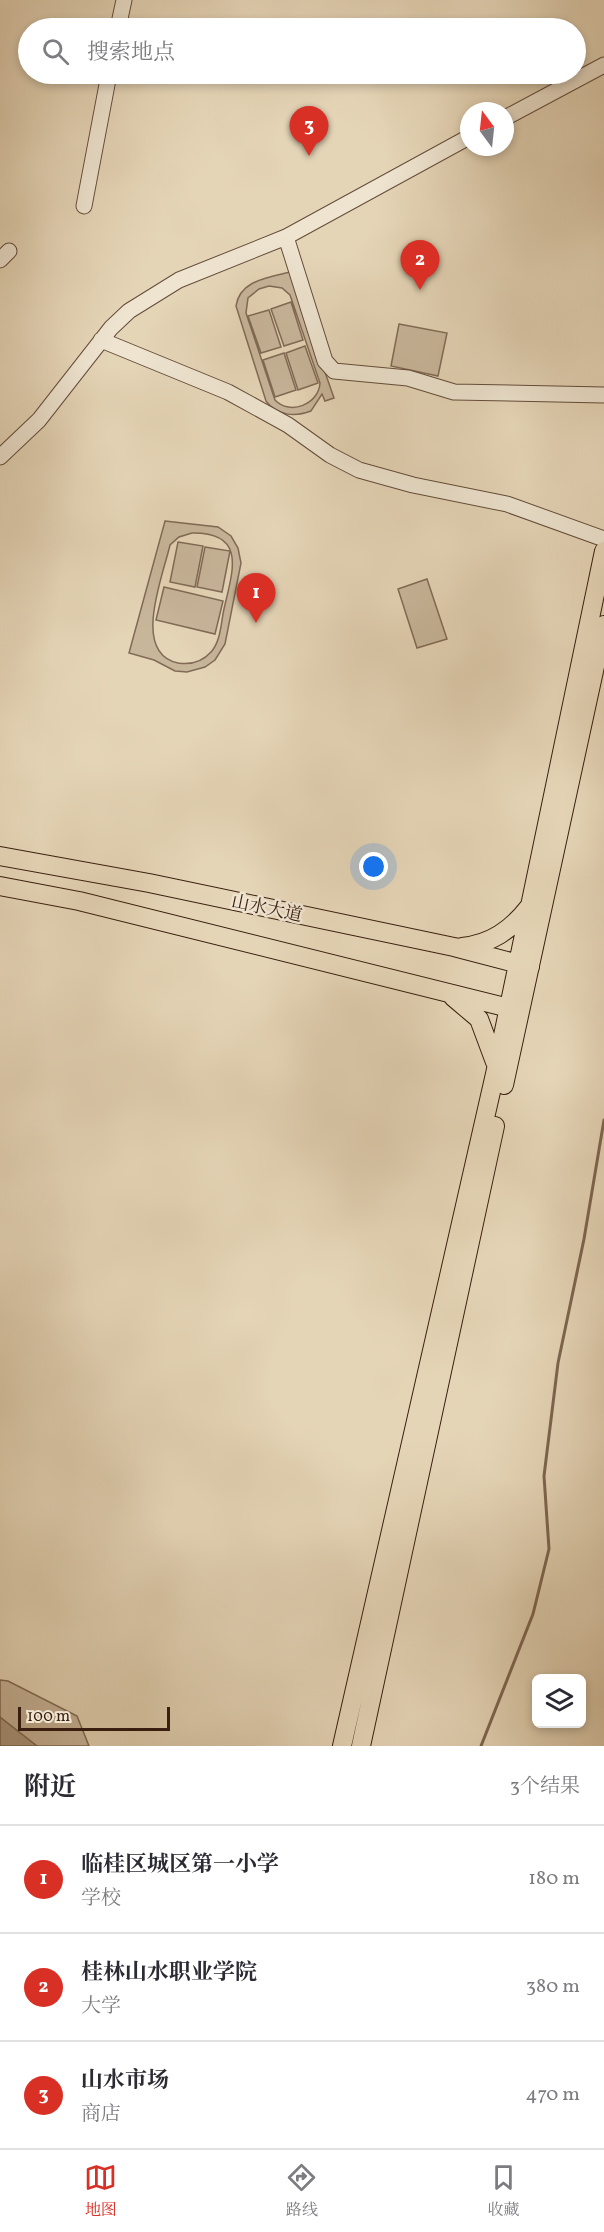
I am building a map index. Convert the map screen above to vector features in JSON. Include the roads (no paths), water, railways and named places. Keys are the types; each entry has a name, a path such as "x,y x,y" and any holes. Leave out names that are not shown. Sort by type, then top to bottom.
{"main road":[{"path":"525,965 530,905 604,551"},
{"path":"361,1746 515,1009 604,625"},
{"name":"山水大道","path":"0,856 149,883 454,947 525,965"},
{"name":"山水大道","path":"0,886 79,901 515,1009"},
{"path":"454,947 491,940 519,919 530,905"},
{"path":"444,992 479,1018 496,1067"},
{"path":"342,1746 496,1067 515,1009"}],"street":[{"path":"120,18 124,0"},
{"path":"586,74 604,64"},
{"path":"84,206 107,84"},
{"path":"514,113 567,84"},
{"path":"0,457 39,420 101,340 129,311 179,280 286,237 460,142"},
{"path":"286,237 325,361 334,371 408,378 454,392 604,395"},
{"path":"101,340 228,392 288,425 330,455 358,470 413,484 499,501 604,539"}],"waterway":[{"path":"481,1746 533,1614 549,1549 544,1476 558,1363 584,1239 604,1120"}],"place":[{"name":"山水市场","path":"309,156"},
{"name":"桂林山水职业学院","path":"420,290"},
{"name":"临桂区城区第一小学","path":"256,623"}]}
